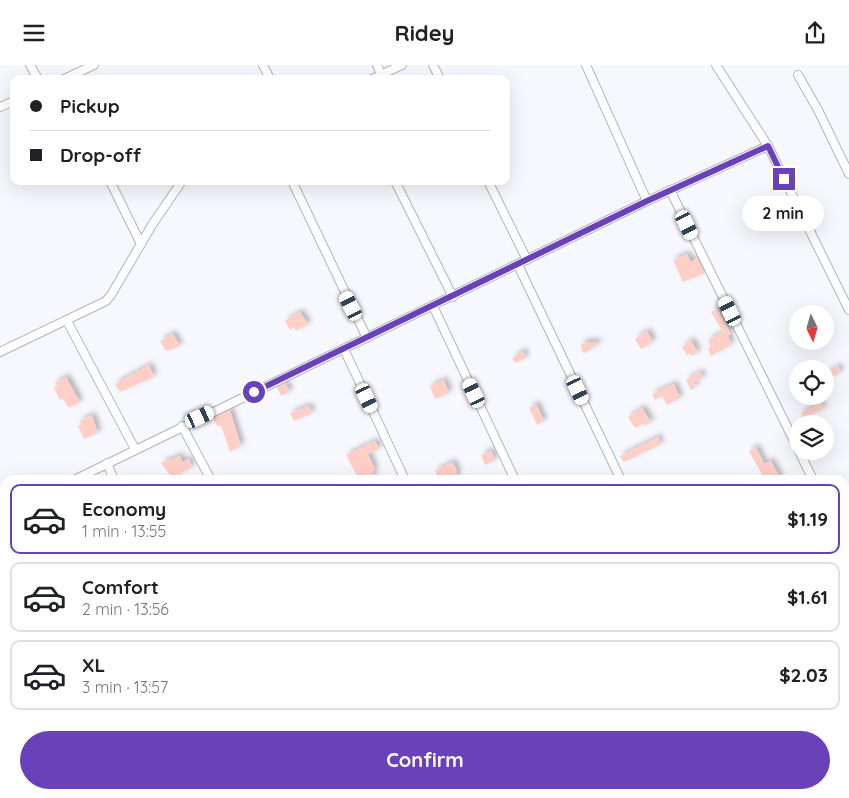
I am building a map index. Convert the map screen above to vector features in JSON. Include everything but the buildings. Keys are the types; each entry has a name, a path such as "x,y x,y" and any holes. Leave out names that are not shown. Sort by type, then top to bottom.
{"street":[{"path":"73,75 94,65"},
{"path":"376,65 381,75 402,65"},
{"path":"586,65 647,201"},
{"path":"716,65 768,146 849,310"},
{"path":"798,75 818,110 849,174"},
{"path":"84,475 182,426 433,307 647,201 768,146"},
{"path":"112,185 141,244"},
{"path":"0,352 100,305 112,295 141,244 179,185"},
{"path":"294,185 367,338"},
{"path":"397,185 453,297"},
{"path":"490,185 527,260"},
{"path":"670,190 789,432"},
{"path":"518,265 618,475"},
{"path":"433,307 513,475"},
{"path":"67,321 135,449"},
{"path":"344,349 403,475"},
{"path":"182,426 208,475"},
{"path":"803,460 810,475"},
{"path":"107,463 112,475"}],"route":[{"path":"254,392 433,307 647,201 768,146 784,179"}]}
